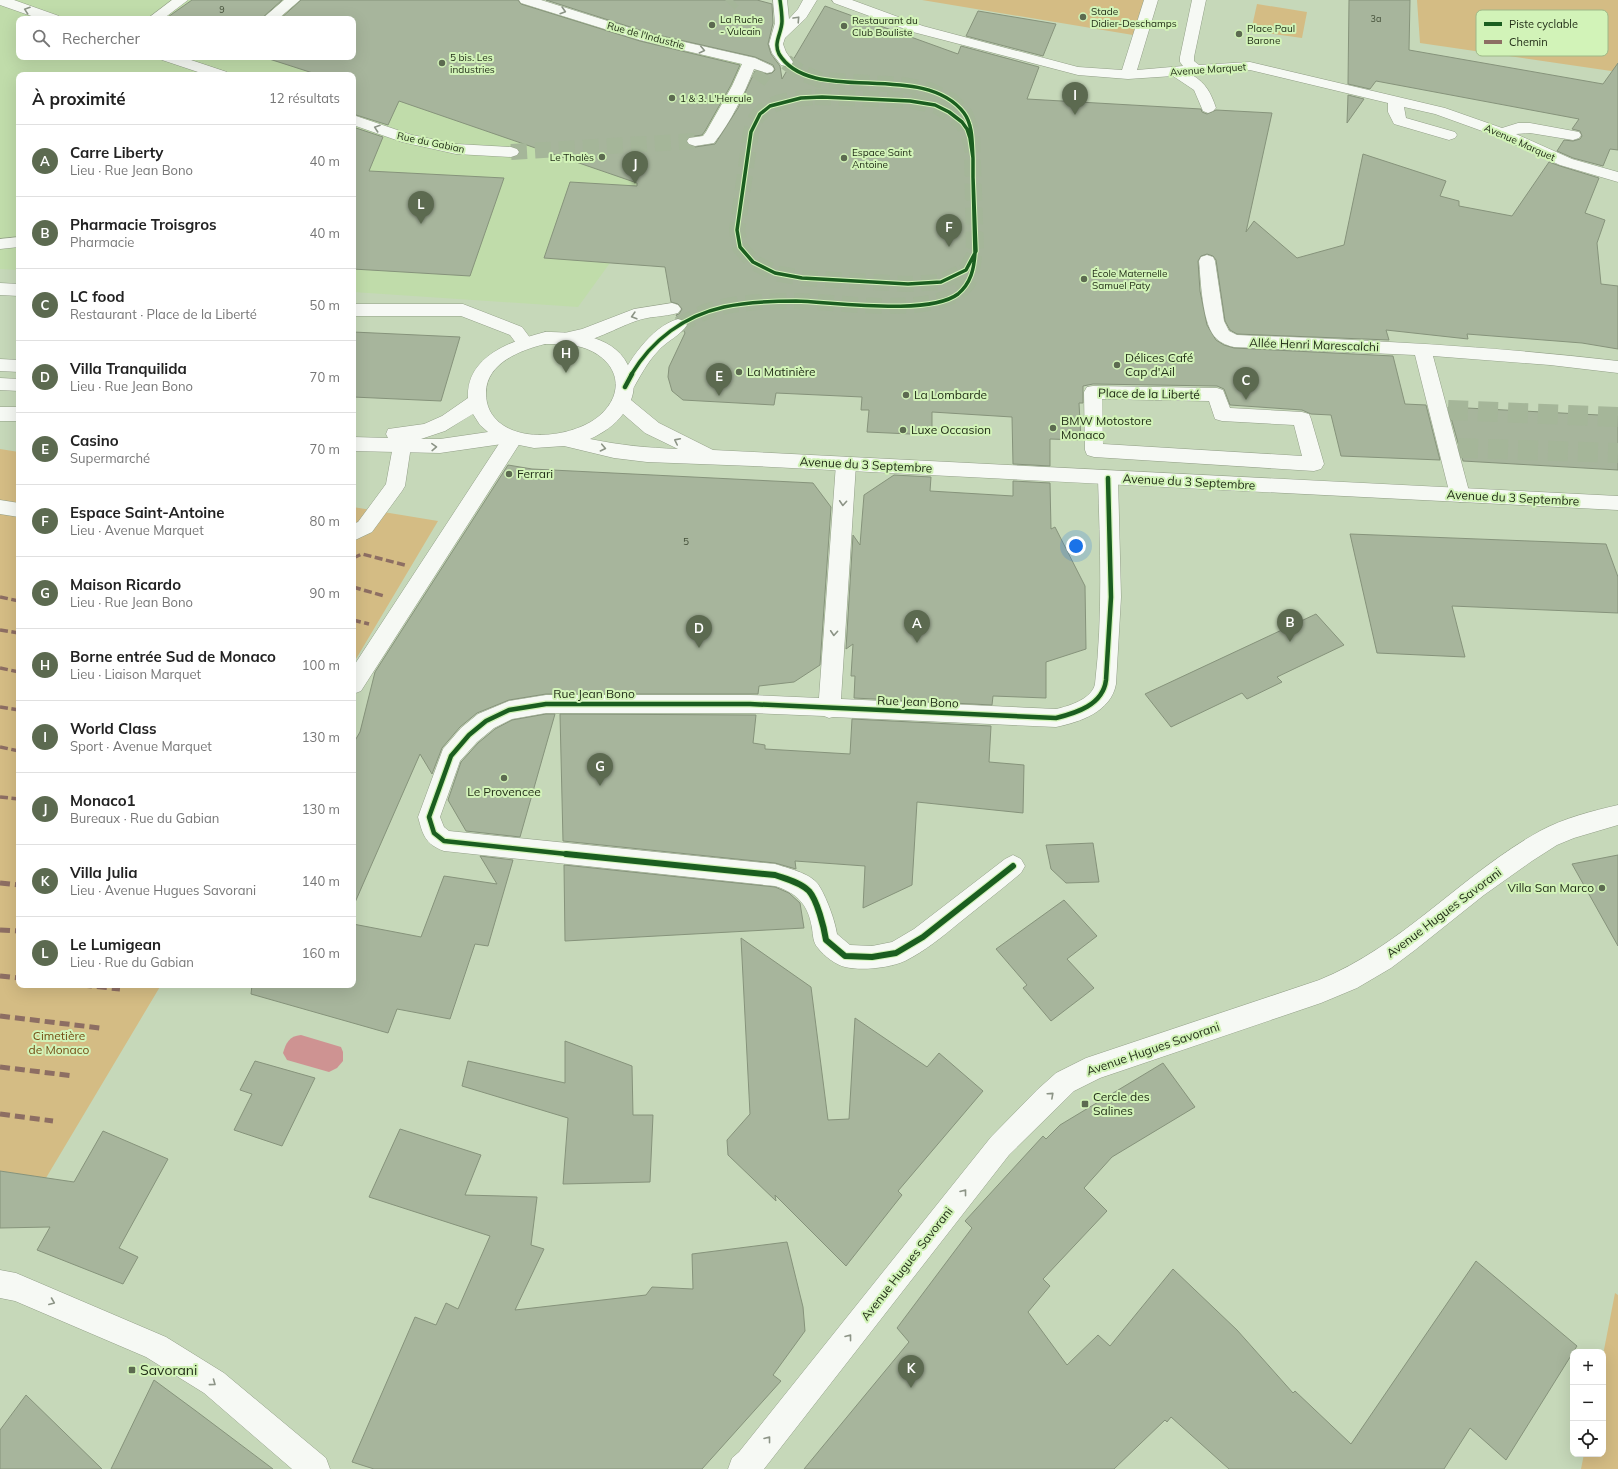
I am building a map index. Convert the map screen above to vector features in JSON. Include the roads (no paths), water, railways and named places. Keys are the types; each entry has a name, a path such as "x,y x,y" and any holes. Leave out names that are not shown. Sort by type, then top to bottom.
{"street":[{"path":"0,0 45,16"},
{"path":"158,16 181,0"},
{"path":"273,16 294,0"},
{"name":"Rue de l'Industrie","path":"526,0 645,37 750,61 765,71 783,57 776,44 780,35"},
{"path":"780,0 782,23 780,35"},
{"path":"780,35 806,10 810,0"},
{"name":"Avenue Marquet","path":"839,0 918,29 1078,71 1128,75 1250,66 1440,111 1502,133 1566,162 1618,177"},
{"path":"1128,75 1151,0"},
{"path":"1194,69 1187,62 1187,57 1199,0"},
{"path":"183,60 211,65 219,72"},
{"path":"695,141 708,140 713,134 740,86 750,61"},
{"path":"1175,71 1198,84 1204,92 1208,108"},
{"path":"1396,101 1396,112 1399,121 1449,135"},
{"name":"Rue du Gabian","path":"356,121 408,139 456,149 510,152"},
{"path":"1502,133 1518,128 1530,128 1573,135"},
{"path":"0,244 16,242"},
{"name":"Allée Henri Marescalchi","path":"1207,262 1215,321 1223,335 1234,341 1422,349 1550,359 1618,367"},
{"path":"0,289 16,290"},
{"path":"356,310 463,310 516,331 525,343"},
{"path":"634,315 675,317 660,338 645,353 633,369 623,394 609,418 589,432 565,440 530,442 512,437 494,428 482,416 477,401 478,384 488,367 504,353 525,343 545,338 566,338 586,334 634,315"},
{"path":"566,338 590,343 609,353 622,368 623,394"},
{"path":"1422,349 1460,495"},
{"path":"0,365 16,366"},
{"path":"0,384 16,385"},
{"name":"Place de la Liberté","path":"1093,392 1217,395 1222,414 1302,419 1314,464 1094,450 1093,392"},
{"name":"Avenue du 3 Septembre","path":"623,394 652,428 712,458"},
{"path":"356,431 410,435 424,432 449,421 477,401"},
{"path":"0,414 16,414"},
{"path":"356,444 440,446 512,437"},
{"path":"356,680 512,437"},
{"name":"Avenue du 3 Septembre","path":"565,440 614,451 640,454 1618,503"},
{"path":"356,532 366,527 395,486 402,446"},
{"path":"829,709 846,464"},
{"name":"Rue Jean Bono","path":"1013,866 923,937 896,953 872,957 845,956 826,940 823,921 809,891 794,881 775,875 444,841 434,833 429,817 451,756 469,735 486,721 509,710 546,704 750,704 829,709 1056,718 1072,714 1091,705 1104,690 1110,641 1112,563 1108,478"},
{"path":"0,507 16,510"},
{"name":"Avenue Hugues Savorani","path":"743,1469 750,1463 1000,1146 1046,1099 1065,1082 1095,1067 1321,991 1356,976 1388,955 1514,860 1550,837 1585,824 1618,815"},
{"path":"8,1286 156,1347 214,1383 316,1469"}],"tunnel":[{"path":"729,4 733,0"},
{"path":"786,62 800,72 820,80 904,85 929,90 952,101 965,114 972,134 976,251 974,255"},
{"path":"758,81 764,73"},
{"path":"815,97 908,100 937,106 963,123 972,145 974,255 966,270 941,282 908,284 802,278 775,273 753,262 740,247 737,230 751,132 757,117 768,107 783,101 815,97"},
{"path":"511,152 695,141"},
{"path":"678,325 710,310 755,302 796,301 887,306 935,302 954,295 967,284 972,270 974,255"},
{"path":"1448,410 1618,417"},
{"path":"1458,448 1618,453"}],"place":[{"name":"Stade Didier-Deschamps","path":"1083,17"},
{"name":"La Ruche - Vulcain","path":"712,25"},
{"name":"Restaurant du Club Bouliste","path":"844,26"},
{"name":"Place Paul Barone","path":"1239,34"},
{"name":"5 bis. Les industries","path":"442,63"},
{"name":"1 & 3. L'Hercule","path":"672,98"},
{"name":"World Class","path":"1075,115"},
{"name":"Le Thalès","path":"602,157"},
{"name":"Espace Saint Antoine","path":"844,158"},
{"name":"Monaco1","path":"635,184"},
{"name":"Le Lumigean","path":"421,224"},
{"name":"Espace Saint-Antoine","path":"949,247"},
{"name":"École Maternelle Samuel Paty","path":"1084,279"},
{"name":"Délices Café Cap d'Ail","path":"1117,365"},
{"name":"La Matinière","path":"739,372"},
{"name":"Borne entrée Sud de Monaco","path":"566,373"},
{"name":"La Lombarde","path":"906,395"},
{"name":"Casino","path":"719,396"},
{"name":"LC food","path":"1246,400"},
{"name":"BMW Motostore Monaco","path":"1053,428"},
{"name":"Luxe Occasion","path":"903,430"},
{"name":"Ferrari","path":"509,474"},
{"name":"Pharmacie Troisgros","path":"1290,642"},
{"name":"Carre Liberty","path":"917,643"},
{"name":"Villa Tranquilida","path":"699,648"},
{"name":"Le Provencee","path":"504,778"},
{"name":"Maison Ricardo","path":"600,786"},
{"name":"Villa San Marco","path":"1602,888"},
{"name":"Cercle des Salines","path":"1085,1104"},
{"name":"Savorani","path":"132,1370"},
{"name":"Villa Julia","path":"911,1388"}],"park label":[{"name":"Cimetière de Monaco","path":"59,1043"}]}
